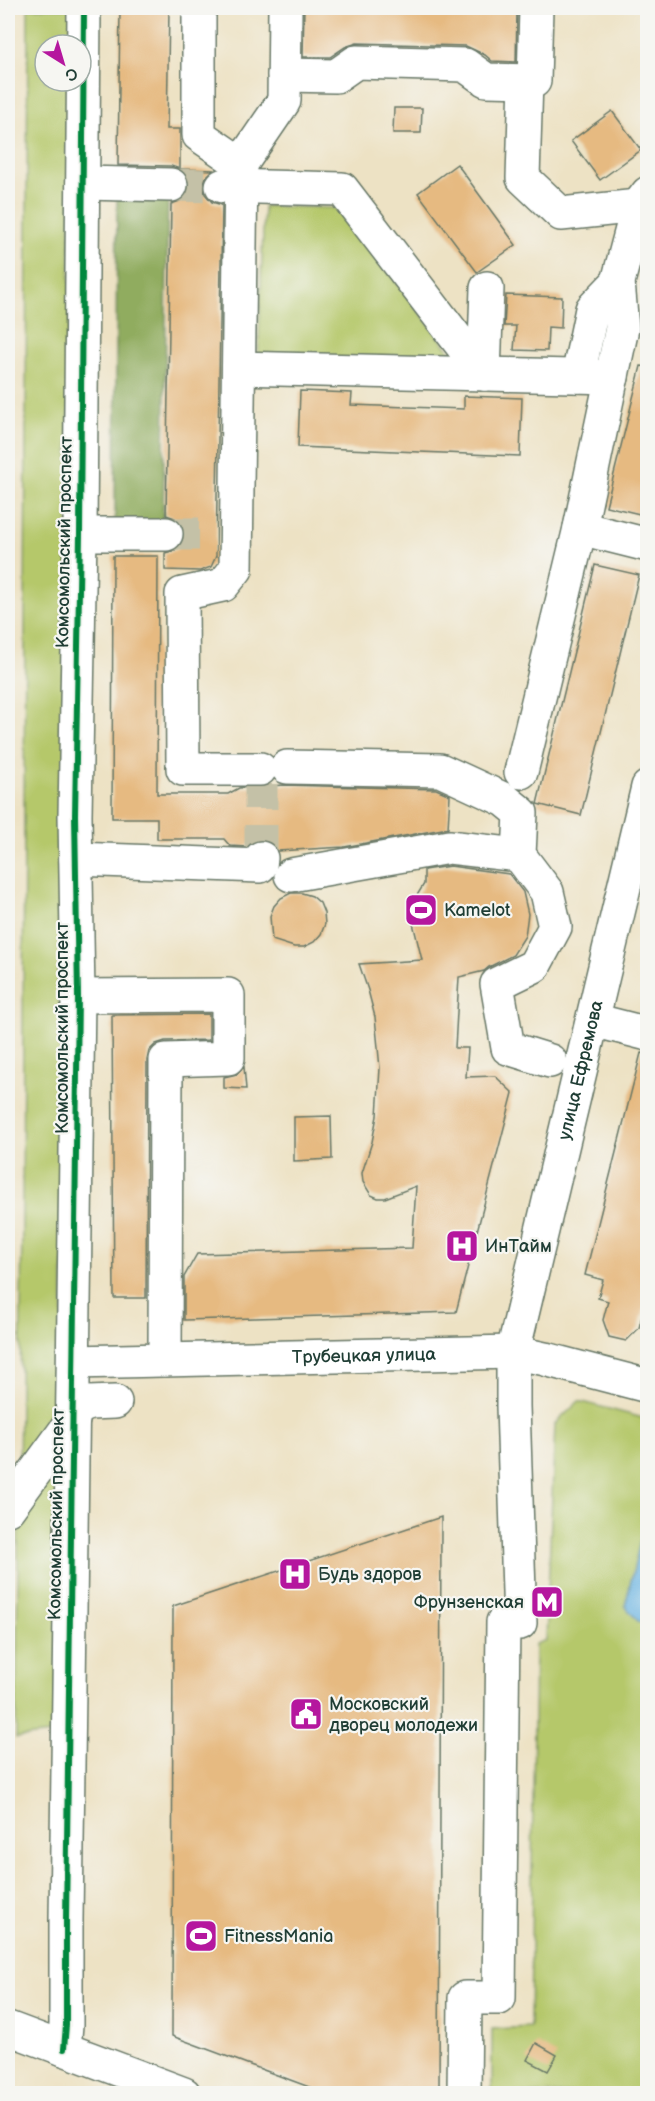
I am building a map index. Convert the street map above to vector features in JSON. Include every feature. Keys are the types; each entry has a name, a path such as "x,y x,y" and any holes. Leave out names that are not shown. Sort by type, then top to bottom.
{"street":[{"name":"Комсомольский проспект","path":"64,2049 78,996 76,859 84,8"},
{"path":"199,8 199,135 235,179 342,189 484,374"},
{"path":"285,8 284,101 235,179 239,368 227,534 236,569 223,585 182,594 183,769 440,770 505,800 521,813 519,855 547,892 555,927 534,966 497,984 508,1048 550,1061"},
{"path":"284,75 336,76 356,62 465,65 486,80 534,81 536,8"},
{"path":"521,772 580,528 622,328 618,282 643,200 561,214 514,184 526,80"},
{"path":"83,183 171,185"},
{"path":"578,376 592,309 618,282"},
{"path":"484,374 487,288"},
{"path":"239,368 612,377"},
{"path":"580,528 648,545"},
{"path":"80,534 165,534"},
{"name":"улица Ефремова","path":"464,2094 465,1998 499,1998 503,1623 520,1623 513,1352 646,796"},
{"path":"291,875 449,847 519,855"},
{"path":"76,859 260,866 261,858"},
{"path":"78,996 228,995 228,1058 166,1060 165,1360"},
{"path":"593,1020 648,1034"},
{"name":"Трубецкая улица","path":"74,1362 513,1352 648,1386"},
{"path":"8,1509 73,1415 89,1403 115,1402"},
{"path":"8,2028 184,2094"}],"green space":[{"path":"28,8 72,8 71,33 33,33 33,93 71,93 60,1733 16,1738 22,1224"},
{"path":"117,192 168,192 163,527 115,527"},
{"path":"264,206 339,208 457,360 258,359"},
{"path":"579,1401 647,1419 647,2093 492,2094 492,2029 530,2027 535,1644 546,1640 555,1424"}],"water":[{"path":"647,1512 648,1624 638,1621 625,1606"}],"building":[{"path":"120,8 169,8 167,129 180,129 180,169 171,166 118,165"},
{"path":"304,8 517,10 516,62 492,61 466,46 357,43 345,47 330,57 303,57"},
{"path":"394,108 422,108 421,133 393,133"},
{"path":"612,111 641,150 600,180 571,141"},
{"path":"457,164 516,245 477,272 418,193"},
{"path":"181,169 213,170 206,177 203,185 205,194 212,202 222,205 216,556 211,567 200,571 165,570 165,553 176,550 185,535 182,524 166,515 171,204 187,195 190,186 188,177"},
{"path":"506,295 562,297 561,328 548,327 547,351 514,350 516,326 504,326"},
{"path":"641,366 648,367 648,516 606,506"},
{"path":"300,391 352,393 351,405 464,409 464,396 522,398 520,456 298,447"},
{"path":"113,556 158,556 157,794 228,794 239,788 284,785 436,789 450,795 448,828 344,847 278,851 272,843 263,839 253,841 246,847 230,846 224,839 157,839 157,818 112,818"},
{"path":"595,565 639,575 581,815 537,804"},
{"path":"450,866 509,874 523,892 528,914 525,936 513,955 484,971 459,977 455,1048 468,1048 466,1077 495,1076 513,1093 456,1312 184,1320 184,1277 197,1254 412,1248 416,1186 385,1198 378,1198 371,1195 363,1182 362,1173 377,1116 380,1068 375,1017 359,964 422,960 412,919 416,897 424,884 424,870"},
{"path":"291,893 312,896 320,903 324,913 325,924 321,934 314,942 304,947 294,947 272,940 270,916 274,906 281,898"},
{"path":"209,1014 209,1040 165,1041 156,1044 149,1051 147,1060 146,1298 114,1298 112,1015"},
{"path":"641,1053 648,1054 648,1293 639,1328 626,1341 609,1337 603,1320 608,1301 598,1298 603,1280 585,1275"},
{"path":"244,1067 246,1089 224,1088 224,1077 237,1074"},
{"path":"331,1116 332,1159 294,1161 294,1117"},
{"name":"Московский дворец молодежи","path":"441,1517 439,2094 328,2094 172,2036 173,1606"},
{"path":"536,2043 557,2055 548,2071 527,2060"}],"tunnel":[{"path":"171,185 222,186"},
{"path":"166,534 216,534"},
{"path":"261,784 261,858"}],"cycle path":[{"path":"64,2049 78,996 75,815 80,534 84,8"}],"place":[{"name":"Kamelot","path":"421,910"},
{"name":"ИнТайм","path":"462,1246"},
{"name":"Будь здоров","path":"295,1574"},
{"name":"Фрунзенская","path":"547,1602"},
{"name":"Московский дворец молодежи","path":"306,1714"},
{"name":"FitnessMania","path":"201,1936"}]}
